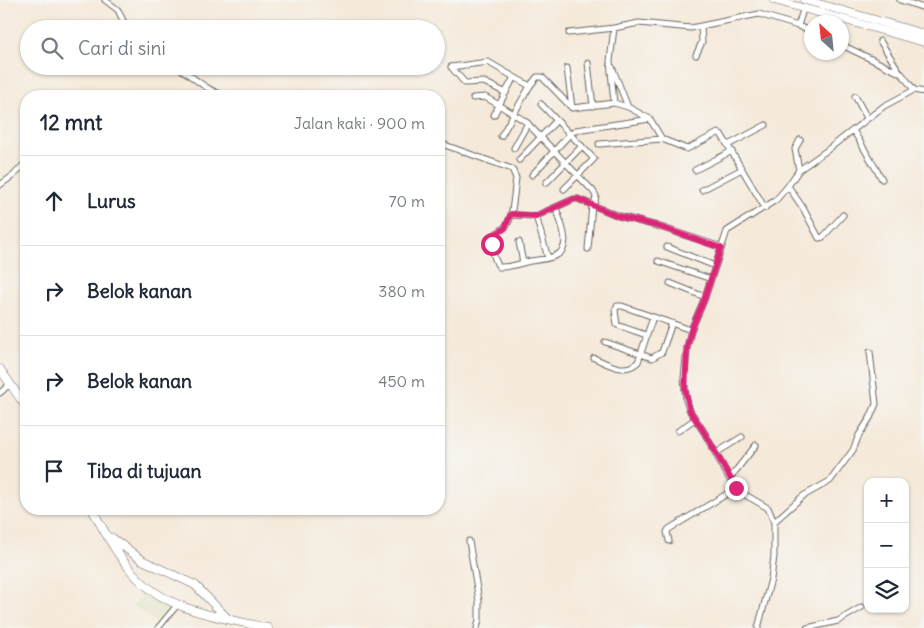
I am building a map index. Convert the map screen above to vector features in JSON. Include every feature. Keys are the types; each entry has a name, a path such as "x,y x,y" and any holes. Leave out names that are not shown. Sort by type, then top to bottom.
{"highway":[{"path":"774,0 924,42"},
{"path":"805,0 924,34"},
{"path":"0,369 20,398"},
{"path":"95,515 106,534 134,574 147,586 178,604 228,619 268,628"},
{"path":"106,534 142,560 195,585 228,619"}],"street":[{"path":"105,0 118,10 123,20"},
{"path":"900,0 924,8"},
{"path":"798,26 802,13"},
{"path":"569,33 640,23 691,28 755,14 804,29"},
{"path":"696,55 702,42 701,26"},
{"path":"614,28 610,62 614,103"},
{"path":"880,41 914,90"},
{"path":"849,48 902,74"},
{"path":"506,93 484,82 464,83 450,67 488,62 530,86"},
{"path":"610,62 628,107"},
{"path":"588,64 593,106"},
{"path":"567,68 572,108"},
{"path":"189,75 210,90"},
{"path":"494,114 514,77"},
{"path":"500,136 537,77 542,77 572,108"},
{"path":"758,628 771,579 774,556 774,522 768,508 736,488 688,405 685,389 687,348 691,330 706,297 726,233 729,229 776,200 799,170 884,106 914,90 924,92"},
{"path":"855,96 867,118"},
{"path":"473,98 485,97 528,123 596,194 588,249"},
{"path":"572,108 614,103 628,107 650,119 662,139"},
{"path":"541,104 594,161 564,189"},
{"path":"532,175 570,134 583,128 650,119"},
{"path":"519,160 556,121"},
{"path":"514,148 528,123"},
{"path":"728,145 766,125"},
{"path":"853,130 882,179"},
{"path":"600,144 662,139 688,150 720,133 765,208"},
{"path":"799,170 795,149 800,140"},
{"path":"445,145 512,169 516,178 511,214 505,228 493,237 492,244 497,263 502,268 556,256 562,252 564,235 556,208"},
{"path":"546,183 582,146"},
{"path":"695,170 732,151"},
{"path":"0,185 20,168"},
{"path":"702,190 742,169"},
{"path":"788,186 803,208 818,238 823,237 843,216"},
{"path":"511,214 536,216 574,199 581,200 593,206 721,248"},
{"path":"536,216 548,258"},
{"path":"519,242 523,263"},
{"path":"668,247 715,266"},
{"path":"658,261 711,279"},
{"path":"670,283 706,297"},
{"path":"646,335 617,325 616,308 622,306 691,330"},
{"path":"594,358 624,369 636,364 653,317"},
{"path":"605,342 652,358 662,352 672,323"},
{"path":"774,522 803,496 830,480 853,450 876,404 870,352"},
{"path":"0,393 10,384"},
{"path":"678,431 695,419"},
{"path":"716,453 742,437"},
{"path":"730,478 756,445"},
{"path":"669,541 667,532 669,529 736,488"},
{"path":"469,541 478,601 479,620 477,628"},
{"path":"158,628 178,604"},
{"path":"807,628 834,623 862,607"}],"shaded area":[{"path":"145,591 169,609 158,624 133,606"}],"route":[{"path":"492,244 493,236 505,228 511,214 536,216 574,199 578,199 618,216 657,226 721,248 704,300 691,330 684,378 686,400 692,416 704,432 736,488"}]}
